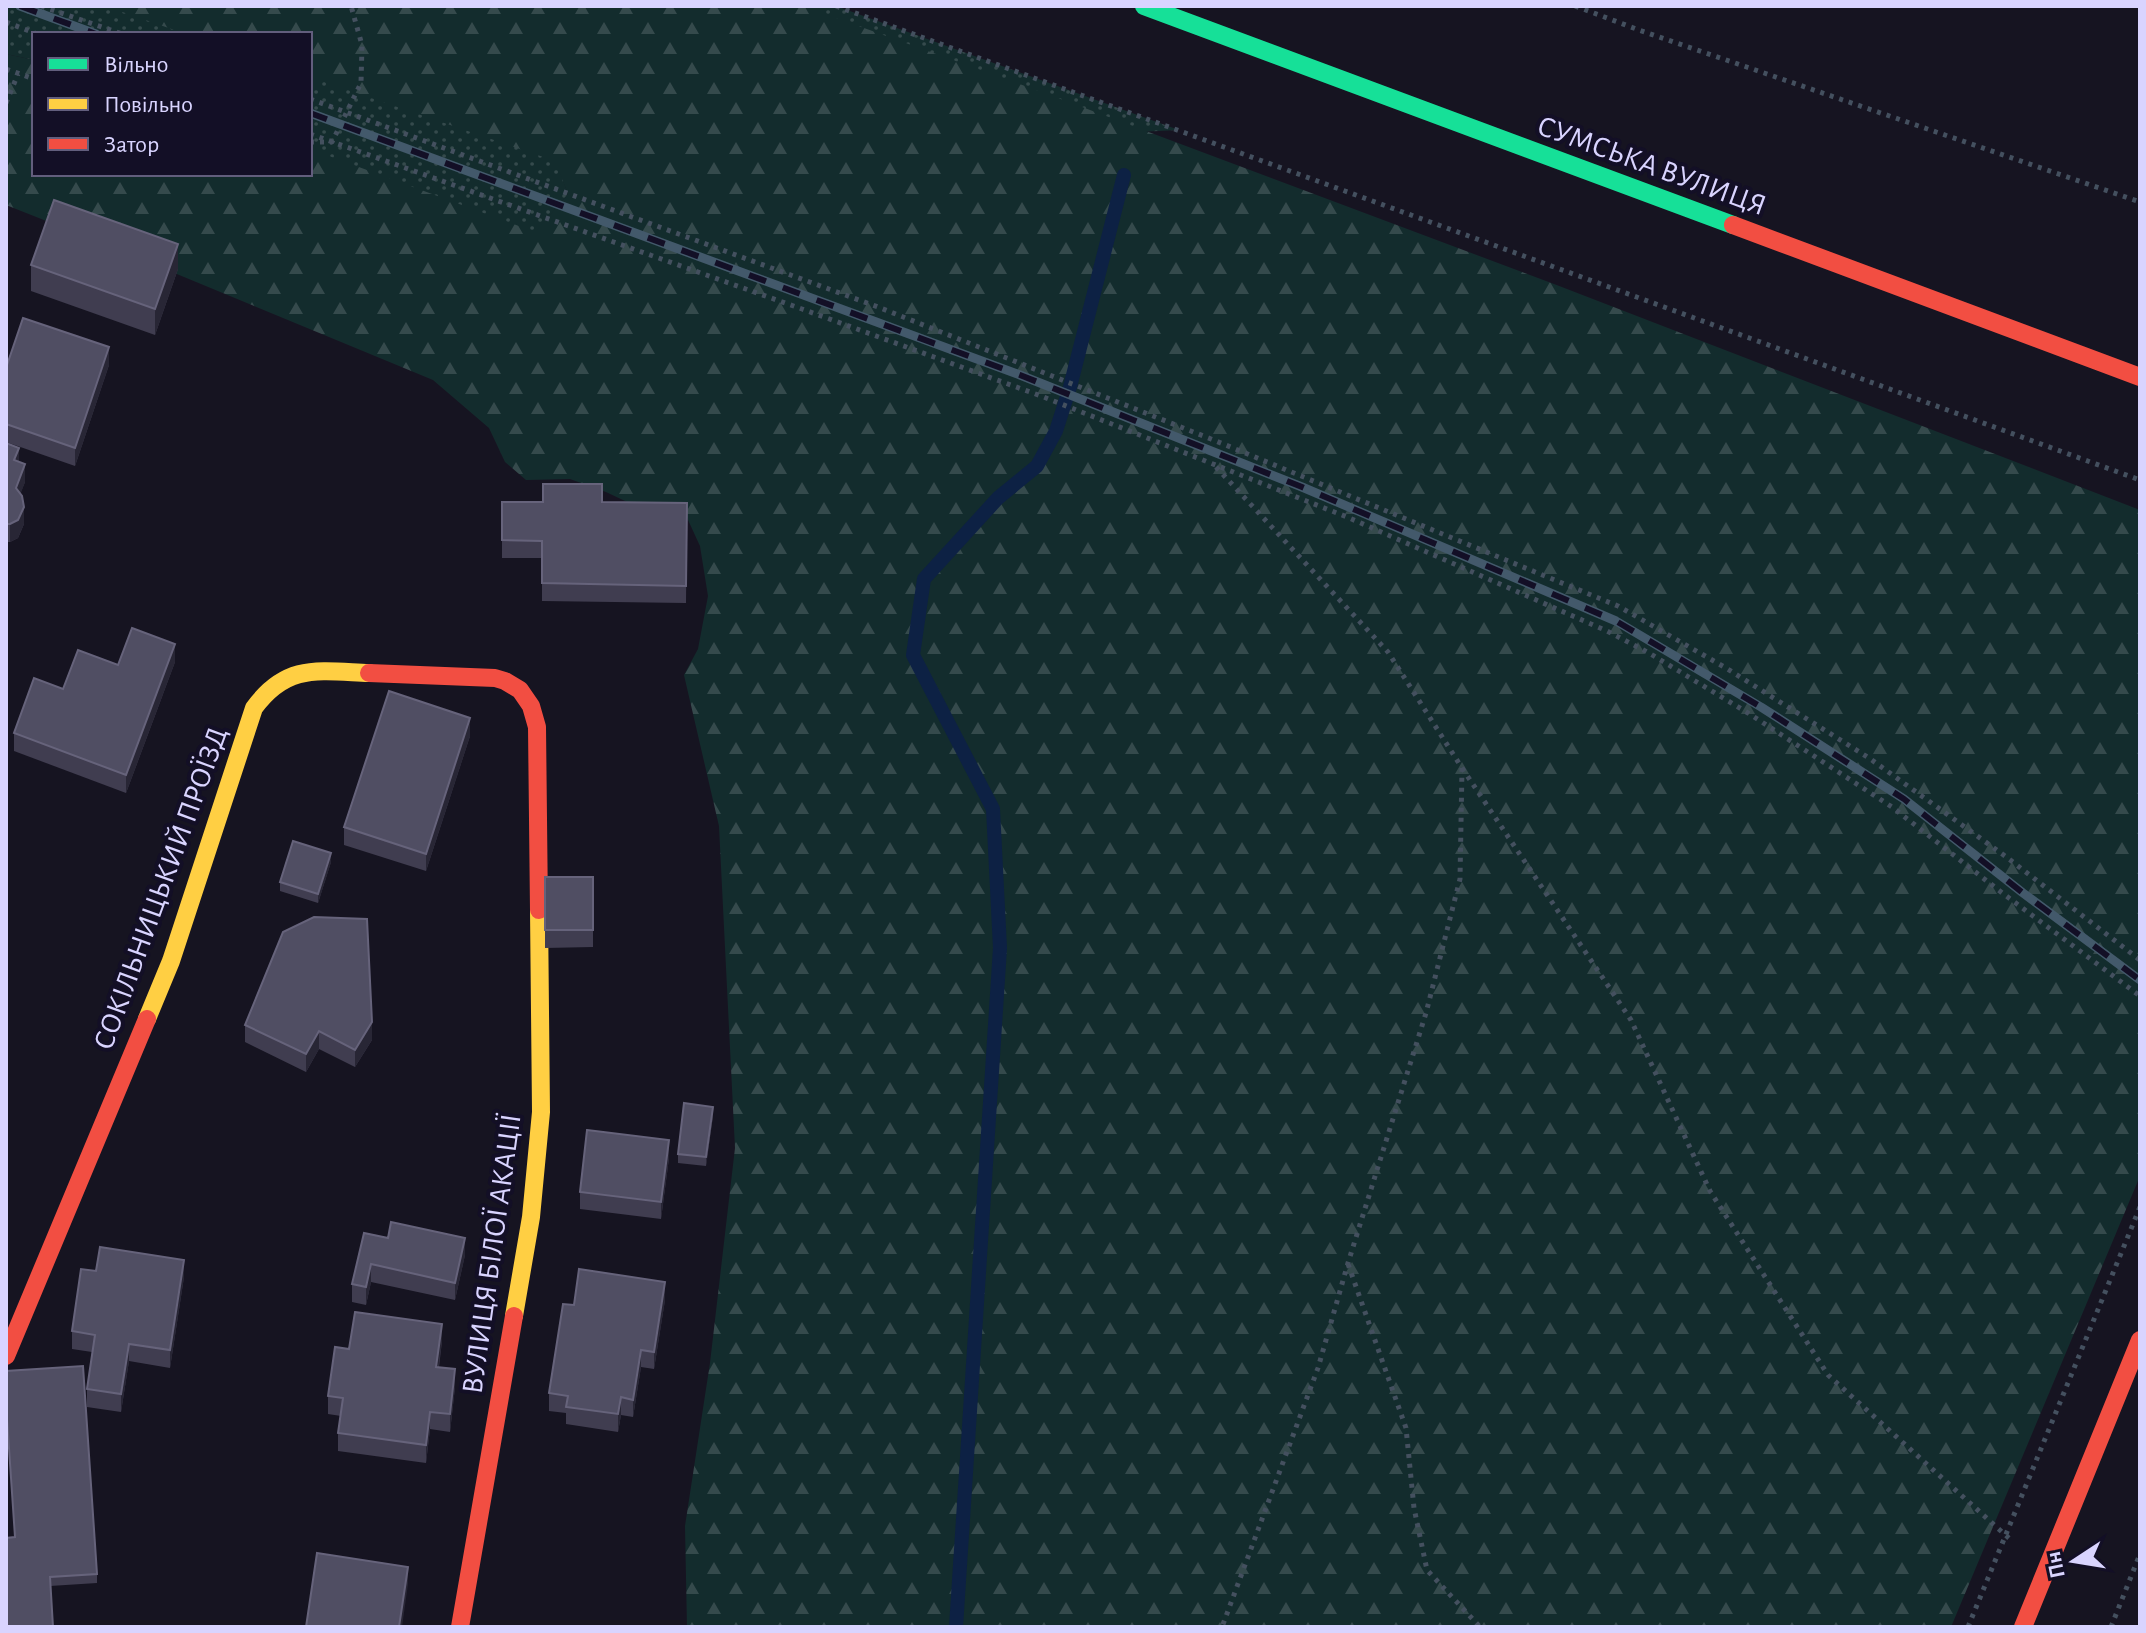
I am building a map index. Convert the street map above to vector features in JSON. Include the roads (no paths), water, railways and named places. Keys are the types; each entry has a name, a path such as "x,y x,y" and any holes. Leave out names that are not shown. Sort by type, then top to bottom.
{"street":[{"name":"СУМСЬКА ВУЛИЦЯ","path":"1144,6 2140,377"},
{"name":"СОКІЛЬНИЦЬКИЙ ПРОЇЗД","path":"6,1356 171,961 254,708 265,692 281,680 299,673 318,671 500,678 527,696"},
{"name":"ВУЛИЦЯ БІЛОЇ АКАЦІЇ","path":"460,1627 531,1217 541,1112 537,727 527,696"},
{"path":"2023,1627 2140,1340"}],"waterway":[{"path":"956,1627 1000,948 993,809 913,655 924,579 998,498 1037,466 1056,431 1124,175"}],"railway":[{"path":"20,6 91,32"},
{"path":"312,114 1020,375 1302,487 1616,621 1761,707 1904,799 2140,980"}]}
